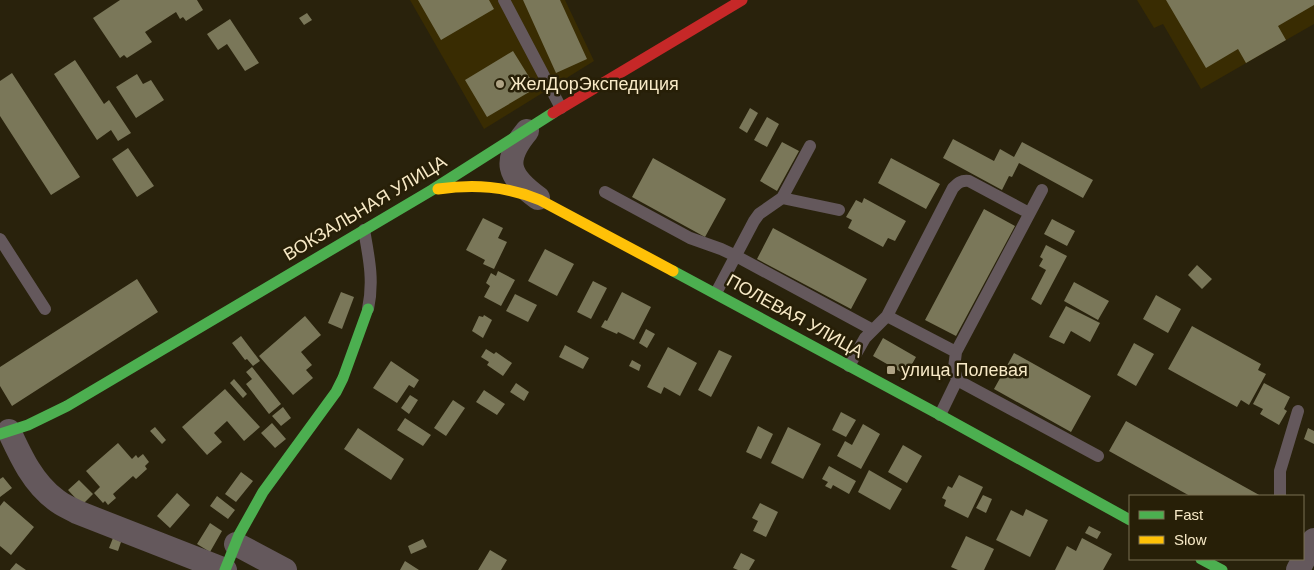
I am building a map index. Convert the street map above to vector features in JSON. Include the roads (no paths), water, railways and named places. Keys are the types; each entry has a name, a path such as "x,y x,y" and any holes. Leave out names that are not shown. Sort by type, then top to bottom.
{"main road":[{"name":"ВОКЗАЛЬНАЯ УЛИЦА","path":"4,433 28,425 67,406 432,190 561,108 742,0"},
{"name":"ПОЛЕВАЯ УЛИЦА","path":"432,190 462,185 488,185 511,188 540,200 940,414 1129,519"},
{"path":"225,570 236,544 270,481 336,392 368,309"},
{"path":"1203,560 1222,570"}],"street":[{"path":"527,130 513,151 511,160 512,171 518,181 540,200"},
{"path":"4,433 41,486 57,501 77,512 225,570"},
{"path":"236,544 285,570"}],"lane":[{"path":"504,0 561,108"},
{"path":"716,293 759,214 782,198 810,146"},
{"path":"849,366 859,346 887,316 953,188 958,183 963,180 969,181 1029,213"},
{"path":"940,414 957,380 954,360 956,352 1042,190"},
{"path":"605,192 690,238 721,248 873,330"},
{"path":"782,198 839,210"},
{"path":"364,230 372,276 368,309"},
{"path":"0,240 45,308"},
{"path":"887,316 956,352"},
{"path":"957,380 1098,456"},
{"path":"1280,495 1280,471 1298,411"}],"place":[{"name":"ЖелДорЭкспедиция","path":"500,84"},
{"name":"улица Полевая","path":"891,370"}]}
